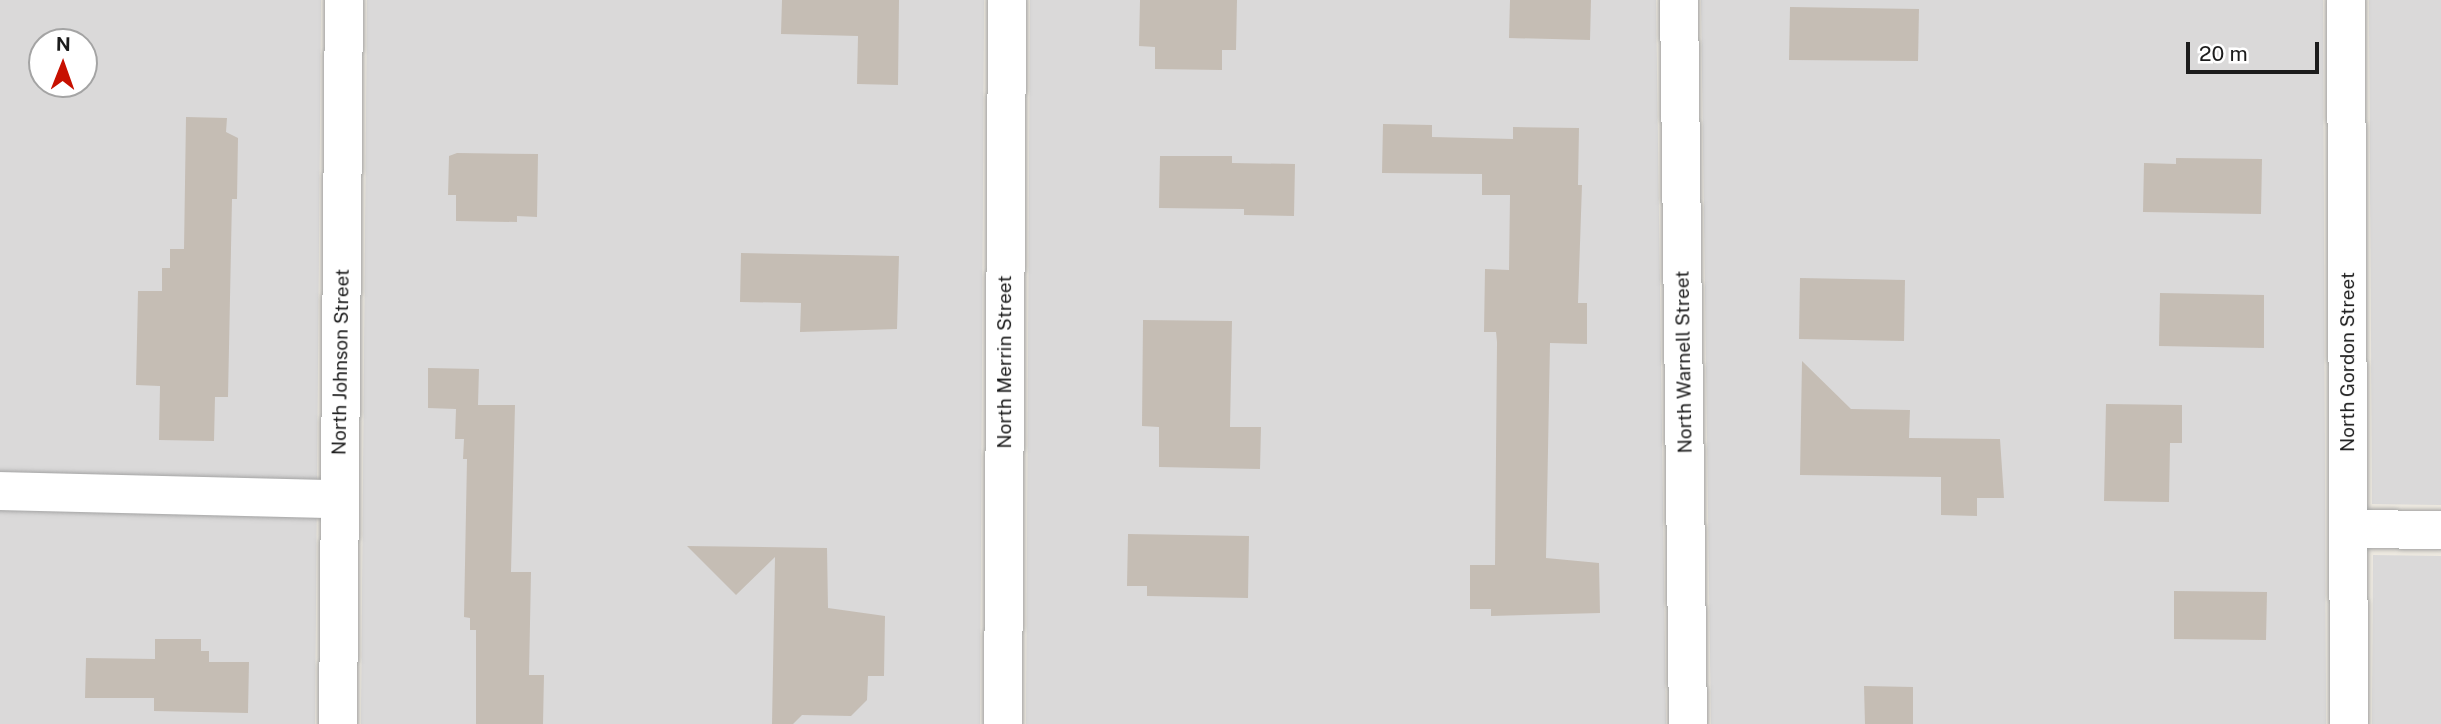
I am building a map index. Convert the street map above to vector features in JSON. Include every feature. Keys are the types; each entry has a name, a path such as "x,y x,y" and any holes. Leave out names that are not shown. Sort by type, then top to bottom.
{"street":[{"name":"North Johnson Street","path":"338,724 344,0"},
{"name":"North Merrin Street","path":"1003,724 1007,0"},
{"name":"North Warnell Street","path":"1679,0 1688,724"},
{"name":"North Gordon Street","path":"2346,0 2349,724"},
{"path":"0,491 339,499"},
{"path":"2350,529 2441,530"}],"shaded area":[{"path":"0,0 321,0 315,724 0,724"},
{"path":"367,0 984,0 980,724 361,724"},
{"path":"1030,0 1656,0 1666,724 1026,724"},
{"path":"1701,0 2323,0 2326,724 1711,724"},
{"path":"2369,0 2441,0 2441,505 2372,504"},
{"path":"2373,555 2441,556 2441,724 2372,724"}],"building":[{"path":"782,0 899,0 898,85 857,84 858,36 781,34"},
{"path":"1140,0 1237,0 1236,50 1222,50 1222,70 1155,69 1155,47 1139,46"},
{"path":"1510,0 1591,0 1590,40 1509,38"},
{"path":"1790,7 1919,9 1918,61 1789,60"},
{"path":"186,117 227,118 226,132 238,138 237,199 232,199 228,397 215,397 214,441 159,440 160,386 136,385 138,291 162,291 162,268 170,268 170,249 184,249"},
{"path":"1383,124 1432,125 1432,137 1513,139 1513,127 1579,128 1578,185 1582,185 1578,303 1587,303 1587,344 1550,343 1546,558 1599,563 1600,613 1491,616 1491,609 1470,609 1470,565 1495,565 1497,342 1496,332 1484,332 1485,269 1509,270 1510,195 1482,195 1482,174 1382,173"},
{"path":"457,153 538,154 537,217 517,216 517,222 456,221 456,195 448,195 449,156"},
{"path":"1160,156 1232,156 1232,163 1295,164 1294,216 1244,215 1244,209 1159,208"},
{"path":"2176,158 2262,159 2261,214 2143,212 2144,163 2176,164"},
{"path":"741,253 899,256 897,329 800,332 801,303 740,302"},
{"path":"1800,278 1905,280 1904,341 1799,339"},
{"path":"2160,293 2264,295 2264,348 2159,346"},
{"path":"1143,320 1232,321 1230,427 1261,427 1260,469 1159,467 1159,427 1142,426"},
{"path":"1802,361 1851,409 1910,410 1909,438 2000,439 2004,498 1977,498 1977,516 1941,515 1941,477 1800,475"},
{"path":"428,368 479,369 478,405 515,405 511,572 531,572 529,675 544,675 543,724 476,724 476,630 470,630 470,618 464,617 467,459 463,459 464,439 455,439 456,409 428,408"},
{"path":"2106,404 2182,405 2182,443 2170,443 2169,502 2104,501"},
{"path":"1128,534 1249,536 1248,598 1147,596 1147,586 1127,586"},
{"path":"687,546 827,548 828,608 885,616 884,676 868,676 867,700 851,716 802,715 793,724 772,724 775,557 736,595"},
{"path":"2174,591 2267,592 2266,640 2174,639"},
{"path":"155,639 201,639 201,651 209,651 209,662 249,662 248,713 154,711 154,698 85,698 86,658 155,659"},
{"path":"1864,686 1913,687 1913,724 1865,724"}]}
